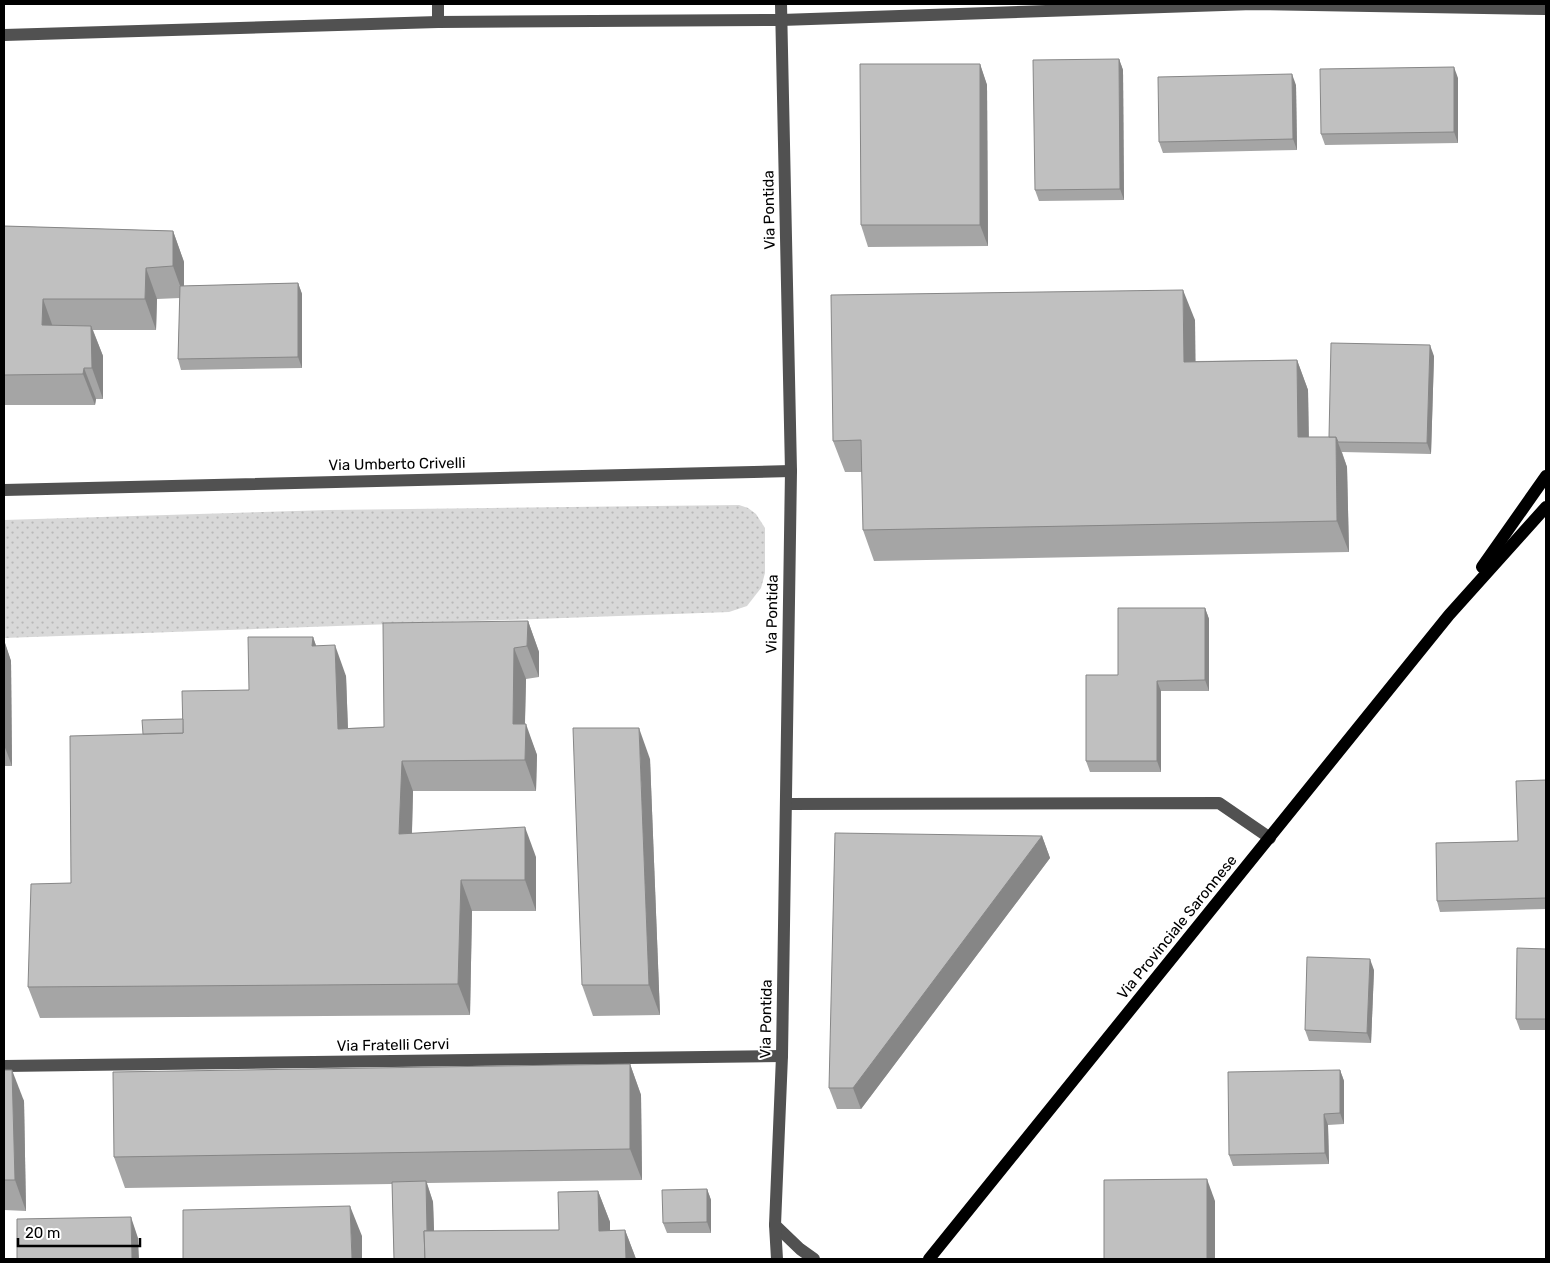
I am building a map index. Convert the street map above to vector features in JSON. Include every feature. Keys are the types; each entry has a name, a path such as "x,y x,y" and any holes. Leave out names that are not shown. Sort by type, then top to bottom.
{"main road":[{"name":"Via Provinciale Saronnese","path":"1450,615 1546,476"},
{"name":"Via Provinciale Saronnese","path":"929,1259 1450,615 1546,507"}],"street":[{"path":"438,4 438,22"},
{"name":"Via Pontida","path":"776,1259 775,1225 782,1056 791,471 781,4"},
{"path":"4,35 438,22 781,20 1253,4 1546,8"},
{"name":"Via Umberto Crivelli","path":"4,490 791,471"},
{"path":"786,804 1219,803 1270,838"},
{"name":"Via Fratelli Cervi","path":"4,1066 782,1056"},
{"path":"775,1225 800,1249 814,1259"}],"shaded area":[{"path":"739,505 748,508 756,514 765,528 765,573 761,588 747,606 729,612 4,638 4,520 329,510"}],"building":[{"path":"1119,59 1120,189 1035,190 1033,60"},
{"path":"860,64 980,64 980,225 861,225"},
{"path":"1454,67 1454,132 1321,134 1320,69"},
{"path":"1292,74 1293,139 1159,142 1158,77"},
{"path":"4,226 173,231 173,266 146,268 145,299 43,299 42,325 91,326 92,368 84,368 83,374 4,375"},
{"path":"298,283 298,357 178,359 180,286"},
{"path":"1183,290 1184,362 1297,360 1298,437 1336,437 1337,521 863,530 861,440 833,441 831,295"},
{"path":"1331,343 1430,345 1427,443 1338,442 1336,437 1329,437"},
{"path":"1118,608 1205,608 1205,680 1157,681 1157,761 1086,761 1086,675 1118,675"},
{"path":"528,621 527,646 514,648 513,724 526,724 525,760 402,761 399,834 525,827 525,880 461,880 458,984 28,987 31,884 71,883 70,736 183,733 182,691 249,690 248,637 313,637 312,646 335,645 338,729 384,727 383,623"},
{"path":"183,719 183,733 143,734 142,720"},
{"path":"573,728 639,728 649,985 582,985"},
{"path":"1546,780 1546,898 1437,901 1436,843 1518,841 1516,781"},
{"path":"835,833 1042,836 853,1088 829,1088"},
{"path":"1517,948 1546,949 1546,1019 1516,1019"},
{"path":"1307,957 1370,959 1367,1033 1305,1030"},
{"path":"630,1064 630,1149 114,1157 113,1072"},
{"path":"4,1070 12,1070 15,1180 4,1180"},
{"path":"1340,1070 1340,1113 1324,1114 1325,1153 1229,1155 1228,1072"},
{"path":"1207,1179 1207,1259 1104,1259 1104,1180"},
{"path":"426,1181 427,1231 424,1231 425,1259 394,1259 392,1182"},
{"path":"707,1189 707,1222 663,1223 662,1190"},
{"path":"598,1191 599,1231 625,1230 626,1259 425,1259 424,1231 559,1230 558,1192"},
{"path":"350,1206 352,1259 183,1259 183,1210"},
{"path":"131,1217 132,1259 17,1259 17,1219"}]}
